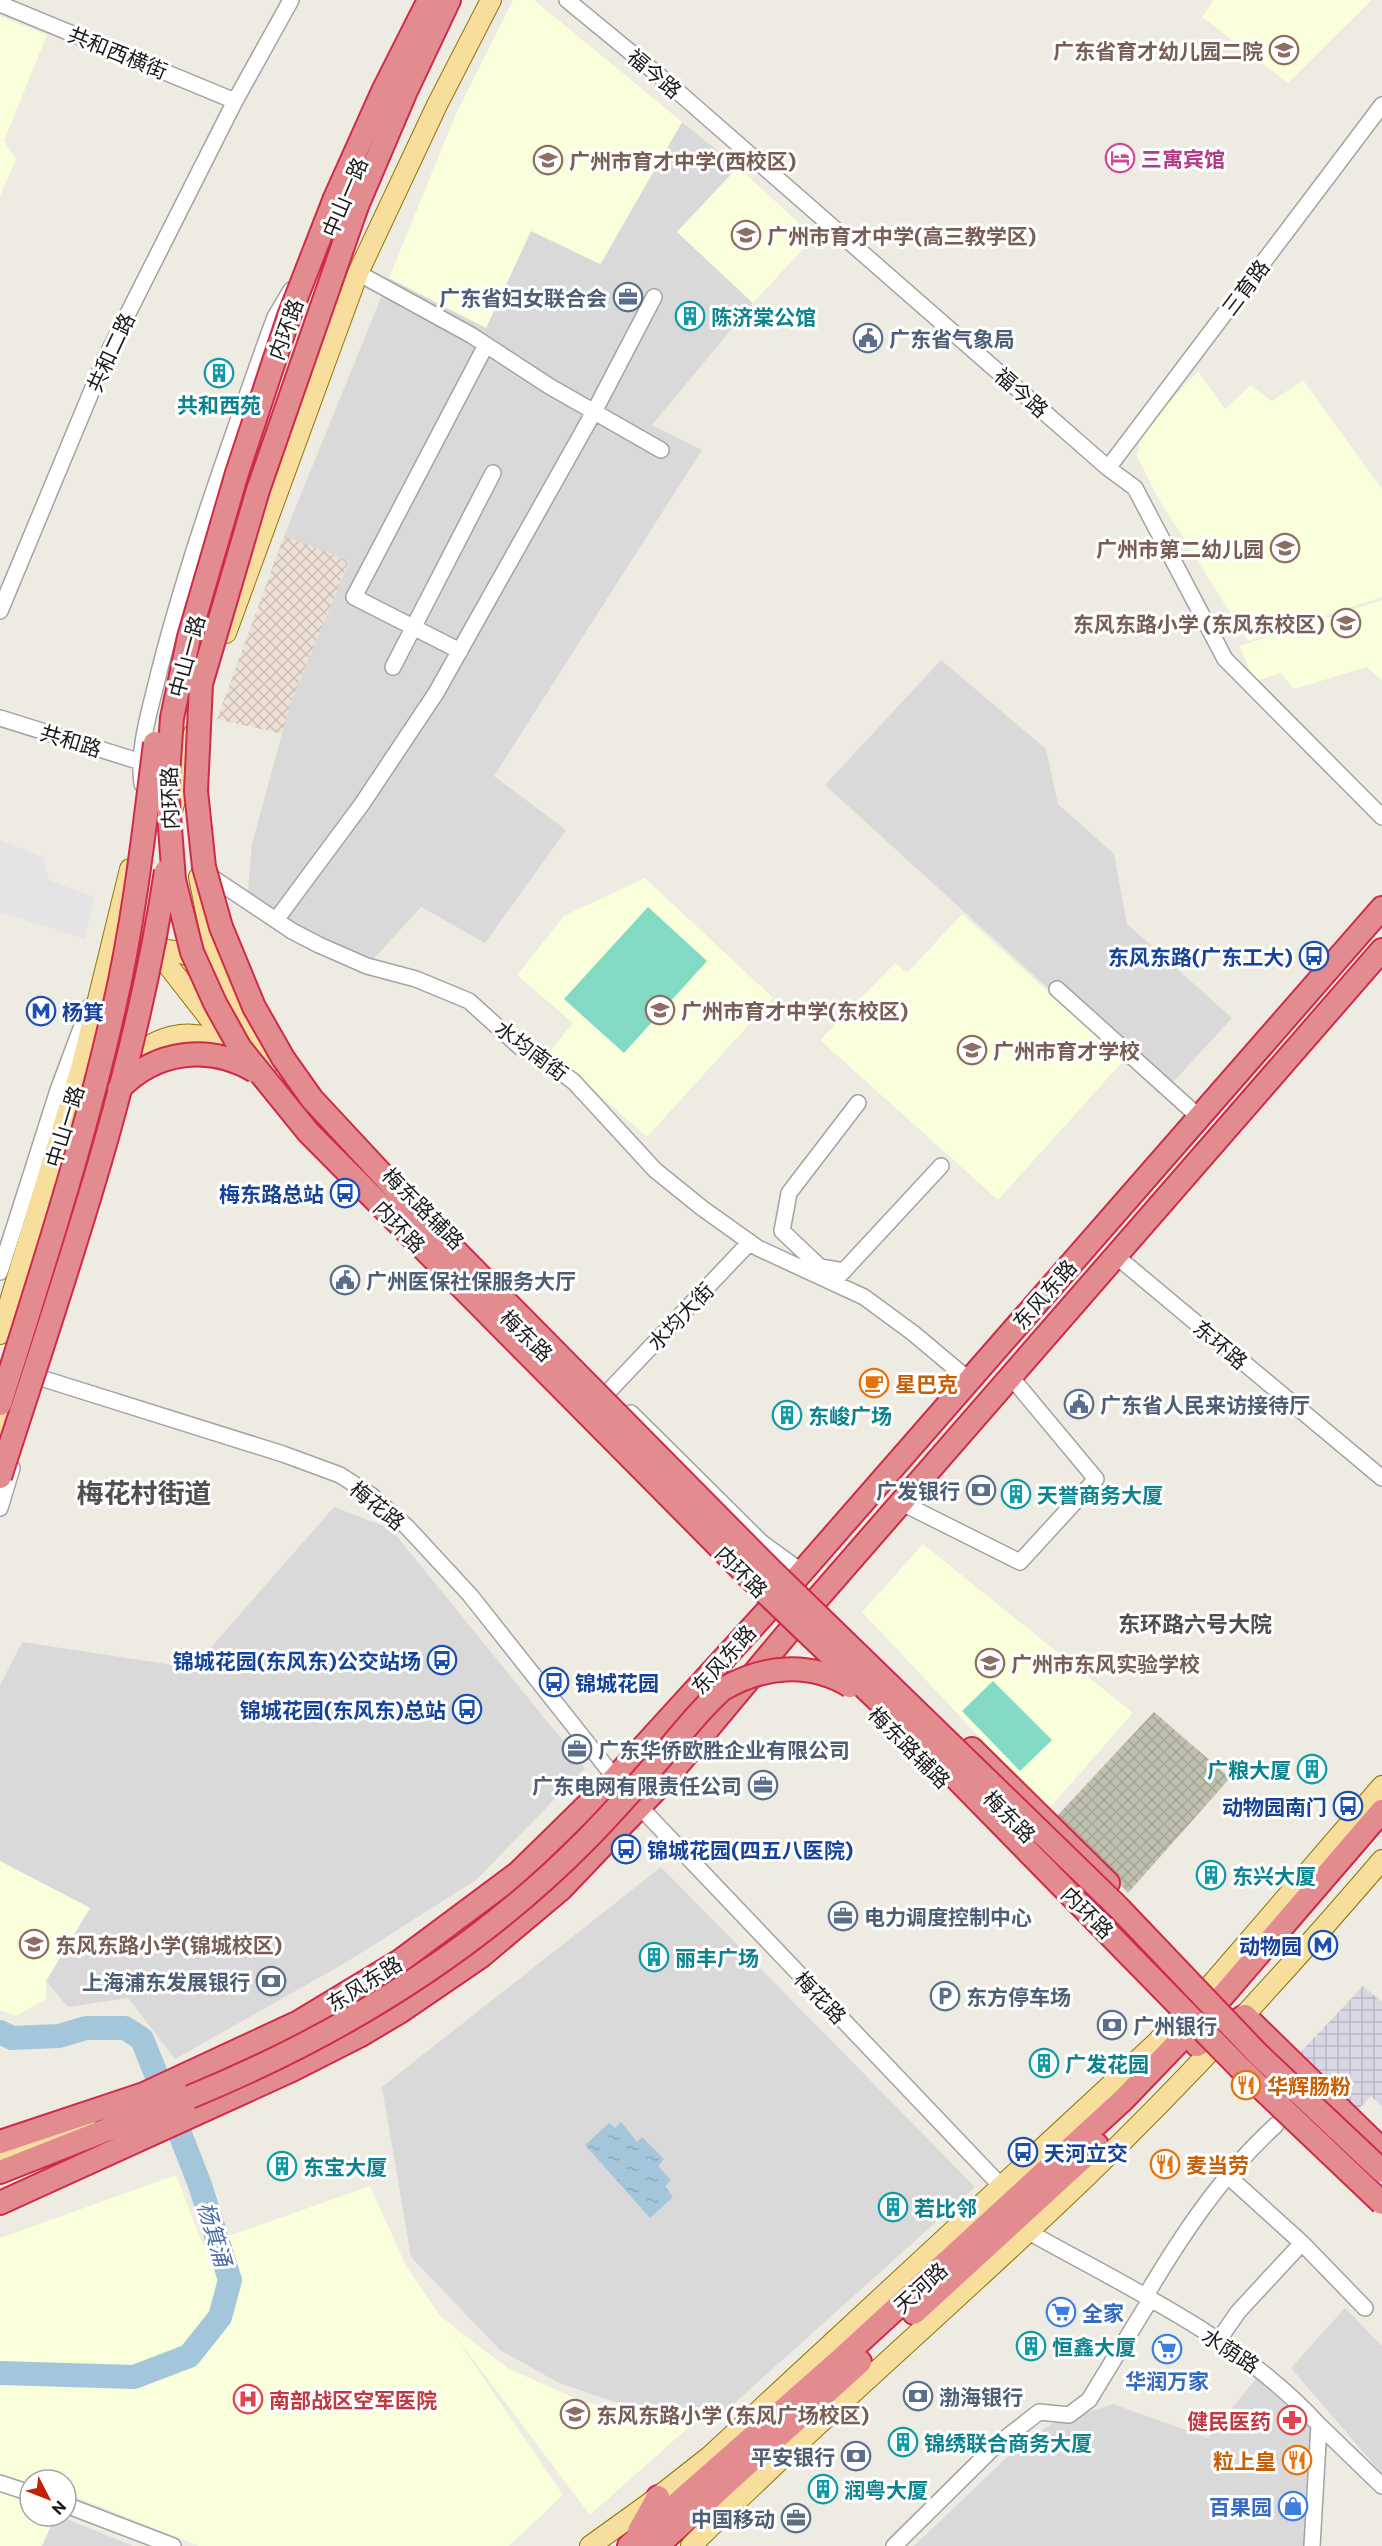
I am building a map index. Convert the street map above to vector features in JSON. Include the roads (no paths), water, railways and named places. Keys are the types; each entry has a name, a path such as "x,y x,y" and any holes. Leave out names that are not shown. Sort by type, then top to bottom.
{"highway":[{"name":"内环路","path":"429,0 383,91 335,198 289,316 237,473 189,637 172,718 167,763 168,815 179,906 192,952 228,1028 252,1065 308,1132 577,1407 836,1663 904,1725 1239,2067 1382,2203"},
{"name":"内环路","path":"449,0 380,149 335,266 258,490 201,684 196,791 200,833 212,898 242,981 268,1033 312,1098 419,1214 714,1512 1118,1907 1257,2054 1382,2170"},
{"path":"3,1412 60,1214 112,1019 127,945 160,704 170,657 194,580 237,473"},
{"path":"0,1477 128,1063 152,958 182,770 201,684"},
{"name":"东风东路","path":"144,2094 289,2027 393,1966 454,1923 518,1873 615,1778 802,1572 1382,908"},
{"name":"东风东路","path":"178,2120 325,2054 425,1995 480,1957 548,1901 640,1807 800,1619 1382,950"},
{"path":"60,1214 93,1127 114,1095 128,1080 150,1064 163,1058 194,1054 214,1056 243,1064 266,1079 419,1214"},
{"path":"714,1512 862,1640 1108,1883"},
{"path":"0,2172 240,2076 314,2040 414,1980 458,1949 526,1895 617,1808 712,1698 736,1682 753,1675 784,1669 812,1670 852,1687 1044,1867"},
{"name":"天河路","path":"630,2545 706,2480 1054,2164 1199,2005 1382,1811"},
{"path":"1197,2045 1382,1834"},
{"path":"1197,2045 1245,2016 1382,2150"},
{"name":"天河路","path":"657,2546 992,2243 1129,2115 1197,2045"},
{"path":"0,2142 144,2094"},
{"path":"0,2204 178,2120"},
{"path":"992,2243 1027,2231"},
{"path":"799,2418 847,2397"},
{"path":"630,2545 658,2498"}],"main road":[{"name":"中山一路","path":"0,1334 70,1109 146,807 220,538 319,258 388,96 436,0"},
{"path":"376,233 408,145 475,0"},
{"name":"中山一路","path":"165,837 185,762 246,577 358,273 490,0"},
{"path":"150,951 155,933 169,782 169,722"},
{"path":"185,762 197,867 213,946 234,1011"},
{"name":"中山一路","path":"3,1412 26,1352 150,951 155,878"},
{"name":"梅东路","path":"150,951 232,1048 416,1240 544,1362 774,1603"},
{"path":"106,972 118,959 129,952 185,954 203,965 220,984 234,1011"},
{"name":"梅东路","path":"234,1011 255,1050 286,1094 397,1210 492,1289 752,1556 770,1565 802,1572"},
{"path":"104,1096 137,1054 164,1037 184,1033 199,1035 232,1048"},
{"path":"3,1412 41,1378"},
{"name":"梅东路","path":"800,1619 1199,2005"},
{"path":"590,2546 658,2498 716,2450 1199,2005 1382,1786"},
{"path":"691,2546 847,2397 1116,2148 1245,2016 1382,1860"},
{"name":"东风东路","path":"0,2160 144,2094"},
{"name":"东风东路","path":"0,2178 178,2120"}],"street":[{"name":"共和二路","path":"0,611 105,358 235,101 291,0"},
{"name":"福今路","path":"567,0 668,83 1108,468 1135,488 1225,659 1382,817"},
{"name":"共和西横街","path":"0,4 235,101"},
{"name":"三育路","path":"1108,468 1382,105"},
{"path":"146,807 141,762 155,688 184,589 275,317 299,280 319,258"},
{"path":"358,273 486,345 549,386 661,450"},
{"path":"276,920 362,804 436,693 595,411 654,297"},
{"path":"460,651 354,597 486,345"},
{"path":"393,667 493,473"},
{"path":"184,589 220,538"},
{"name":"共和路","path":"0,718 141,762"},
{"name":"水均南街","path":"197,867 310,940 367,966 443,989 469,1001 520,1047 549,1062 574,1082 611,1118 655,1170 702,1208 750,1242 864,1298 890,1315 969,1380"},
{"path":"0,1272 76,1038 106,972"},
{"path":"1057,988 1199,1117"},
{"path":"0,1508 133,1083 143,1060 164,1037"},
{"path":"844,1271 820,1267 782,1231 789,1193 858,1103"},
{"path":"832,1284 941,1166"},
{"name":"水均大街","path":"609,1391 750,1242"},
{"name":"东环路","path":"1116,1256 1382,1478"},
{"path":"492,1289 609,1391 761,1542 802,1572"},
{"path":"14,1292 26,1352 41,1378"},
{"path":"902,1503 1020,1562 1096,1479 1011,1377"},
{"path":"3,1412 41,1378"},
{"name":"梅花路","path":"41,1378 283,1454 339,1475 363,1489 407,1527 470,1595 615,1778"},
{"name":"梅花路","path":"640,1807 1002,2187"},
{"path":"1108,1883 1199,2005"},
{"path":"894,2546 993,2448 1039,2412 1069,2415 1089,2400 1172,2251 1249,2150 1276,2125"},
{"path":"1228,2176 1302,2242 1365,2308"},
{"name":"水荫路","path":"1027,2231 1218,2341 1265,2372 1382,2486"},
{"path":"1218,2341 1238,2312 1302,2242"},
{"path":"1312,2546 1319,2425"},
{"path":"0,2483 18,2489"},
{"path":"78,2510 173,2546"}],"water":[{"path":"621,2122 637,2142 642,2137 664,2159 658,2166 671,2180 665,2186 673,2197 650,2218 585,2145 609,2123 615,2128"}],"waterway":[{"name":"杨箕涌","path":"0,2032 12,2038 59,2036 86,2028 125,2028 142,2039 158,2079"},
{"name":"杨箕涌","path":"0,2373 134,2377 189,2356 220,2317 230,2280 200,2185 168,2103"}],"place":[{"name":"广东省育才幼儿园二院","path":"1284,50"},
{"name":"三寓宾馆","path":"1120,158"},
{"name":"广州市育才中学(西校区)","path":"548,160"},
{"name":"广州市育才中学(高三教学区)","path":"746,235"},
{"name":"广东省妇女联合会","path":"628,297"},
{"name":"陈济棠公馆","path":"690,316"},
{"name":"广东省气象局","path":"868,338"},
{"name":"共和西苑","path":"219,373"},
{"name":"广州市第二幼儿园","path":"1285,548"},
{"name":"东风东路小学 (东风东校区)","path":"1346,623"},
{"name":"东风东路(广东工大)","path":"1314,956"},
{"name":"广州市育才中学(东校区)","path":"660,1010"},
{"name":"杨箕","path":"41,1011"},
{"name":"广州市育才学校","path":"972,1050"},
{"name":"梅东路总站","path":"345,1193"},
{"name":"广州医保社保服务大厅","path":"345,1280"},
{"name":"星巴克","path":"874,1383"},
{"name":"广东省人民来访接待厅","path":"1079,1404"},
{"name":"东峻广场","path":"787,1415"},
{"name":"广发银行","path":"981,1490"},
{"name":"天誉商务大厦","path":"1016,1494"},
{"name":"锦城花园(东风东)公交站场","path":"442,1660"},
{"name":"广州市东风实验学校","path":"990,1663"},
{"name":"锦城花园","path":"554,1682"},
{"name":"锦城花园(东风东)总站","path":"467,1709"},
{"name":"广东华侨欧胜企业有限公司","path":"577,1749"},
{"name":"广粮大厦","path":"1312,1769"},
{"name":"广东电网有限责任公司","path":"763,1785"},
{"name":"动物园南门","path":"1348,1806"},
{"name":"锦城花园(四五八医院)","path":"626,1849"},
{"name":"东兴大厦","path":"1211,1875"},
{"name":"电力调度控制中心","path":"843,1916"},
{"name":"东风东路小学(锦城校区)","path":"34,1944"},
{"name":"动物园","path":"1323,1945"},
{"name":"丽丰广场","path":"654,1957"},
{"name":"上海浦东发展银行","path":"271,1981"},
{"name":"东方停车场","path":"945,1996"},
{"name":"广州银行","path":"1112,2025"},
{"name":"广发花园","path":"1044,2063"},
{"name":"华辉肠粉","path":"1246,2085"},
{"name":"天河立交","path":"1023,2152"},
{"name":"麦当劳","path":"1165,2164"},
{"name":"东宝大厦","path":"282,2166"},
{"name":"若比邻","path":"893,2207"},
{"name":"全家","path":"1061,2312"},
{"name":"恒鑫大厦","path":"1031,2346"},
{"name":"华润万家","path":"1167,2349"},
{"name":"渤海银行","path":"918,2396"},
{"name":"南部战区空军医院","path":"248,2399"},
{"name":"东风东路小学 (东风广场校区)","path":"575,2414"},
{"name":"健民医药","path":"1292,2420"},
{"name":"锦绣联合商务大厦","path":"903,2442"},
{"name":"平安银行","path":"856,2456"},
{"name":"粒上皇","path":"1297,2460"},
{"name":"润粤大厦","path":"823,2489"},
{"name":"百果园","path":"1293,2506"},
{"name":"中国移动","path":"796,2518"}],"district":[{"name":"梅花村街道","path":"144,1492"},
{"name":"东环路六号大院","path":"1195,1623"}]}
